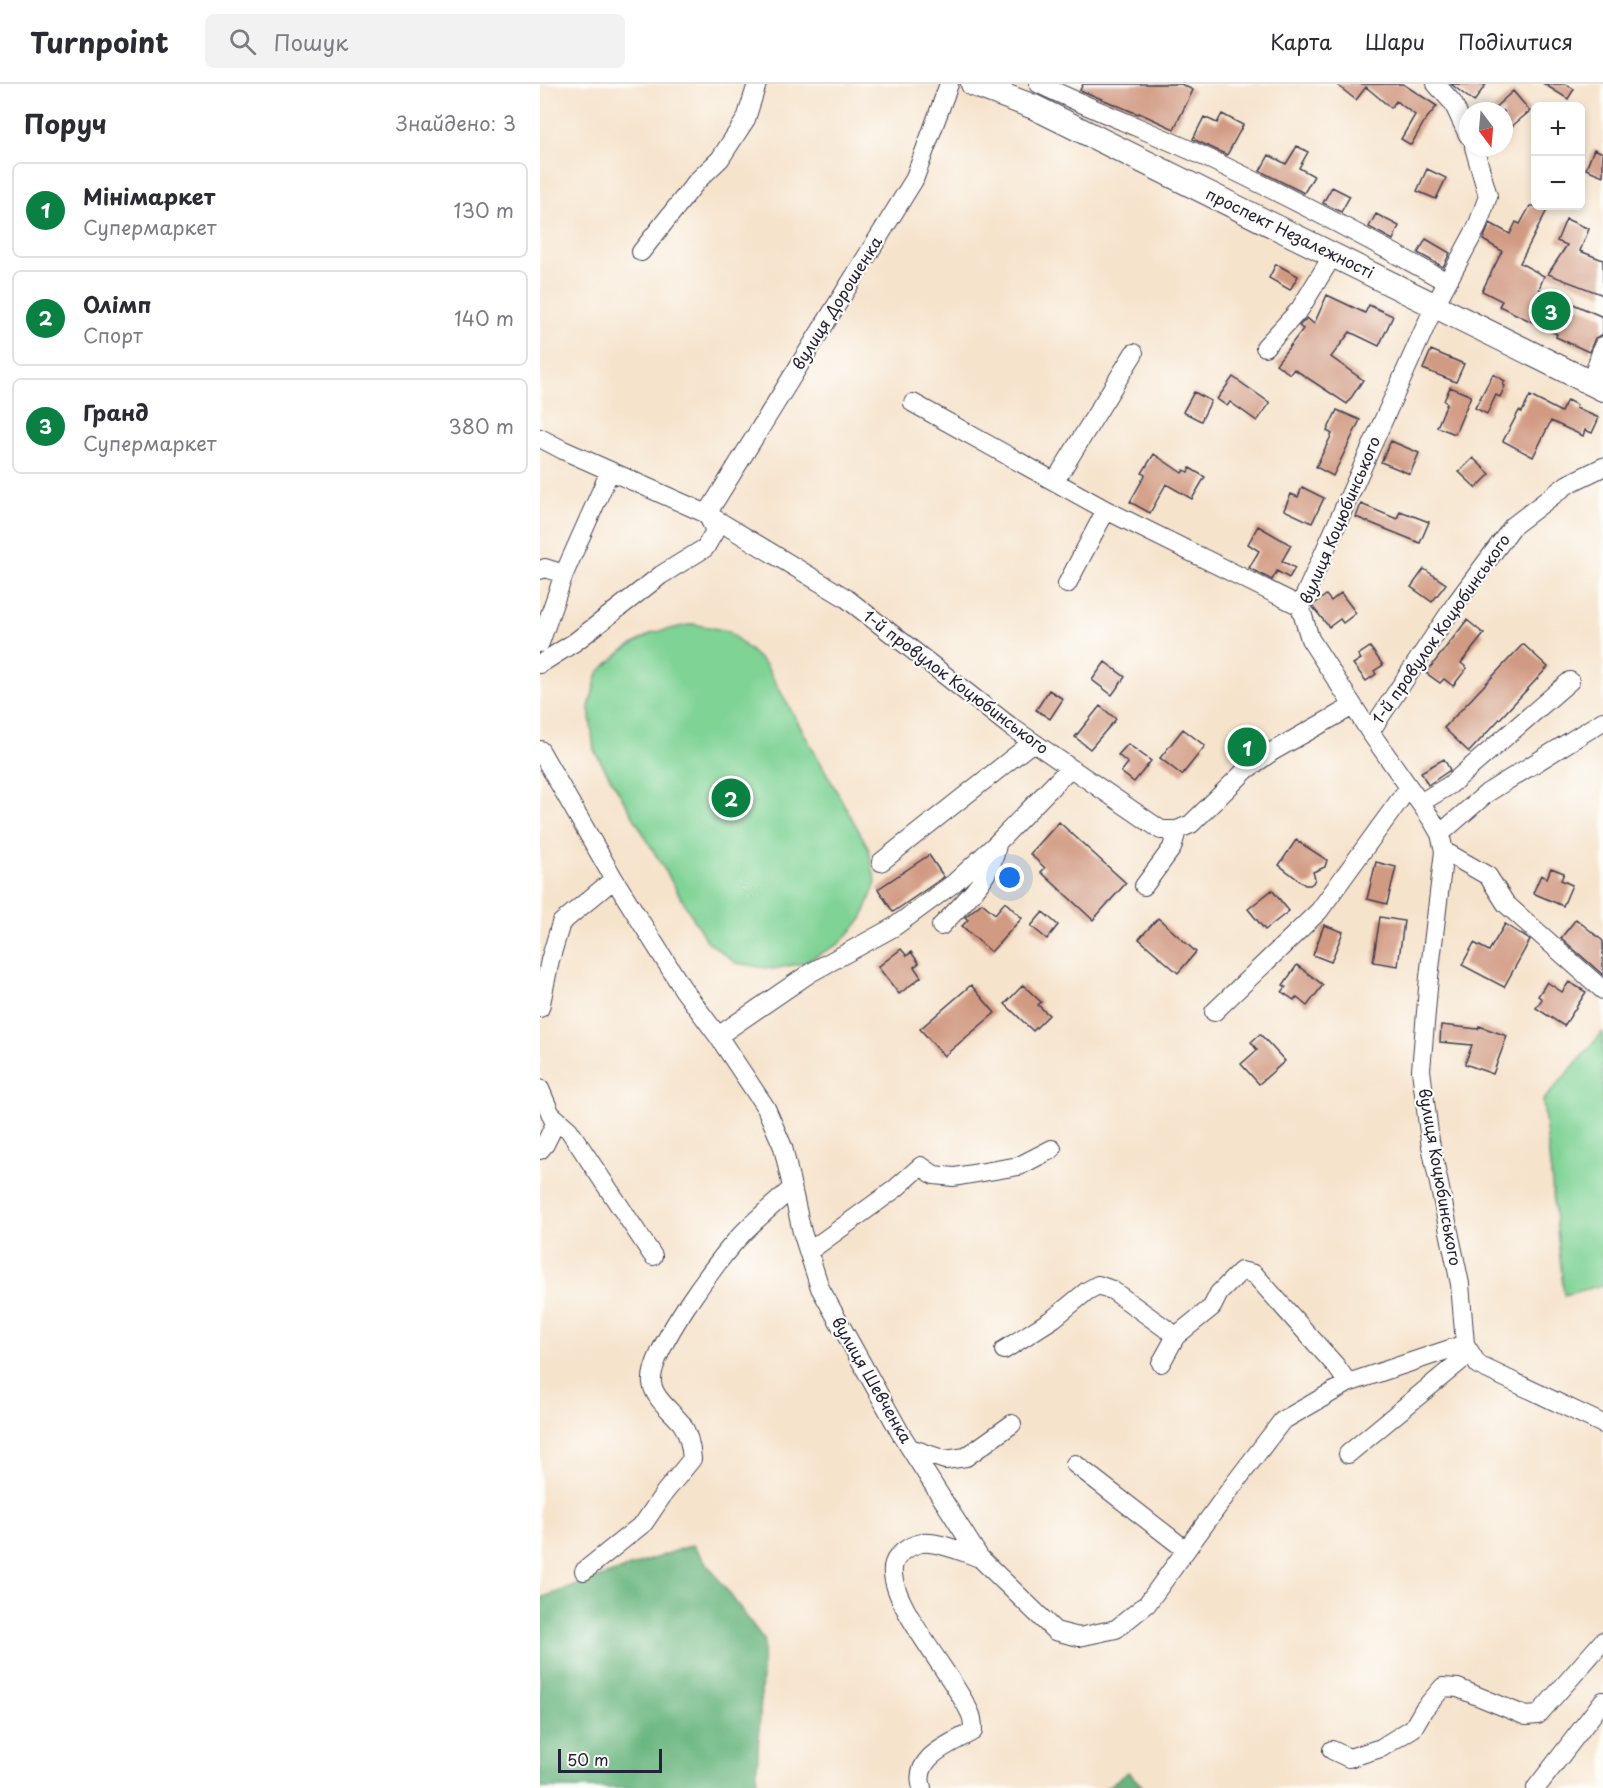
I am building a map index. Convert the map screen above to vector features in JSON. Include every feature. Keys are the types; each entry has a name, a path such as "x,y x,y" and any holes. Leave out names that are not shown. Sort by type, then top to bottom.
{"main road":[{"name":"проспект Незалежності","path":"974,84 1027,94 1298,238 1597,386"}],"street":[{"path":"641,252 697,181 720,159 746,119 757,84"},
{"name":"вулиця Дорошенка","path":"707,514 914,180 949,84"},
{"path":"1039,84 1202,156 1352,229 1447,282"},
{"path":"1436,84 1453,104 1459,116"},
{"name":"вулиця Коцюбинського","path":"1477,156 1488,196 1477,227 1435,305 1300,606 1310,639 1370,732 1420,803 1442,843 1488,876 1506,904 1603,990"},
{"path":"1298,238 1312,210"},
{"path":"1265,347 1300,309 1333,255"},
{"path":"1597,386 1603,346"},
{"path":"1055,481 1134,353"},
{"path":"913,403 1106,510 1300,606"},
{"name":"1-й провулок Коцюбинського","path":"540,438 707,514 846,598 1033,742 1161,830 1177,830 1191,824 1246,770 1273,751 1353,706"},
{"name":"1-й провулок Коцюбинського","path":"1370,732 1456,603 1513,526 1568,484 1603,467"},
{"path":"540,643 564,574 610,471"},
{"path":"1066,584 1106,510"},
{"path":"540,664 575,642 661,575 705,548 716,531 707,514"},
{"path":"540,570 545,568 564,574"},
{"path":"1420,803 1450,785 1570,681"},
{"path":"1442,843 1487,794 1603,721"},
{"path":"881,862 1033,742"},
{"name":"вулиця Шевченка","path":"540,750 614,879 683,989 718,1036 766,1108 783,1147 808,1252 820,1288 910,1448 980,1558 1055,1631 1079,1636 1116,1629 1147,1604 1186,1551"},
{"path":"718,1036 810,973 894,927 954,883 997,843 1070,768"},
{"path":"1214,1012 1319,911 1409,787"},
{"path":"1143,886 1172,848 1177,830"},
{"path":"941,926 975,890 994,860 997,843"},
{"name":"вулиця Коцюбинського","path":"1442,843 1421,1070 1430,1141 1460,1284 1467,1348"},
{"path":"540,1008 550,960 561,923 614,879"},
{"path":"540,1089 555,1124 540,1150"},
{"path":"552,1115 569,1130 653,1256"},
{"path":"808,1252 895,1189 921,1166 934,1174 954,1177 1018,1166 1052,1149"},
{"path":"584,1571 644,1522 692,1459 688,1435 682,1424 654,1391 653,1367 704,1280 741,1235 792,1188"},
{"path":"1161,1363 1176,1336 1212,1307 1219,1293 1241,1271 1254,1274 1336,1366 1348,1383"},
{"path":"1004,1350 1054,1318 1087,1291 1098,1285 1112,1290 1176,1336"},
{"path":"1075,1464 1186,1551 1282,1421 1348,1383 1467,1348"},
{"path":"1467,1348 1478,1365 1603,1424"},
{"path":"1348,1454 1467,1348"},
{"path":"910,1448 945,1460 966,1458 1012,1424"},
{"name":"вулиця Шевченка","path":"922,1788 922,1765 933,1753 973,1731 972,1715 908,1613 896,1587 892,1569 896,1558 906,1550 922,1543 938,1545 980,1558"},
{"path":"1332,1750 1349,1758 1381,1748 1413,1728 1424,1709 1443,1687 1458,1688 1526,1716 1538,1715 1603,1641"},
{"path":"1536,1788 1603,1701"}],"green space":[{"path":"693,624 728,631 765,664 868,847 876,883 862,919 839,944 803,963 773,969 736,963 706,940 594,750 589,707 598,673 622,651 652,633"},
{"path":"1603,1032 1603,1285 1564,1295 1543,1101"},
{"path":"693,1545 764,1640 756,1788 540,1788 540,1598"},
{"path":"1128,1772 1144,1788 1106,1788"}],"building":[{"path":"1083,84 1181,84 1193,90 1174,129 1080,90"},
{"path":"1336,84 1403,84 1437,106 1424,122 1411,145 1401,139 1415,115 1396,101 1391,108 1366,87 1356,100"},
{"path":"1451,84 1486,84 1474,102"},
{"path":"1544,84 1565,84 1574,89 1568,99"},
{"path":"1513,91 1530,111 1513,125 1513,102 1501,102"},
{"path":"1222,114 1243,125 1227,155 1193,139 1204,117 1217,123"},
{"path":"1297,146 1308,152 1299,168 1314,176 1304,193 1260,171 1269,155 1286,164"},
{"path":"1594,149 1603,153 1603,176 1586,169"},
{"path":"1427,169 1446,178 1436,199 1417,191"},
{"path":"1332,187 1350,196 1341,212 1323,203"},
{"path":"1530,206 1531,210 1547,210 1520,263 1544,276 1539,289 1603,317 1602,335 1595,338 1589,352 1499,306 1502,301 1482,291 1502,251 1483,240 1490,223 1510,234 1516,222 1520,224"},
{"path":"1376,214 1399,226 1393,240 1369,227"},
{"path":"1566,219 1589,229 1580,251 1603,260 1603,295 1548,274 1567,245 1557,241"},
{"path":"1426,239 1450,253 1443,267 1418,253"},
{"path":"1276,264 1298,276 1290,290 1269,278"},
{"path":"1327,295 1365,313 1369,305 1393,316 1379,346 1350,332 1331,357 1363,380 1347,404 1294,369 1290,374 1276,364 1303,329 1299,326 1307,318 1314,324"},
{"path":"1431,350 1464,364 1456,382 1423,369"},
{"path":"1493,374 1505,381 1503,385 1505,386 1500,397 1496,395 1487,414 1475,408"},
{"path":"1233,377 1270,403 1257,421 1230,402 1227,406 1217,399"},
{"path":"1450,387 1471,396 1455,434 1437,427 1447,403 1444,401"},
{"path":"1194,392 1211,401 1201,421 1183,412"},
{"path":"1530,396 1561,412 1567,400 1577,405 1576,408 1599,418 1592,433 1585,430 1583,436 1551,421 1533,457 1503,441"},
{"path":"1337,410 1360,420 1333,476 1316,467 1332,434 1327,431"},
{"path":"1391,441 1419,453 1410,474 1381,462"},
{"path":"1154,454 1182,473 1184,470 1188,472 1190,468 1205,477 1192,499 1166,484 1150,513 1130,502 1145,475 1142,473"},
{"path":"1473,458 1490,474 1476,488 1459,472"},
{"path":"1302,487 1324,498 1312,523 1284,510 1291,494 1298,497"},
{"path":"1361,504 1397,519 1400,511 1429,522 1420,543 1356,517"},
{"path":"1258,526 1291,545 1282,561 1295,568 1289,578 1277,571 1272,580 1249,568 1259,551 1248,544"},
{"path":"1424,569 1446,584 1432,602 1411,587"},
{"path":"1341,593 1356,613 1343,623 1340,619 1329,627 1312,606 1326,595 1331,601"},
{"path":"1467,620 1484,634 1461,663 1467,668 1453,686 1444,679 1440,683 1426,673"},
{"path":"1523,644 1548,667 1469,752 1444,728"},
{"path":"1370,647 1383,665 1366,681 1353,664 1361,659 1358,655"},
{"path":"1105,662 1125,677 1112,695 1092,680"},
{"path":"1049,690 1063,699 1050,719 1036,710"},
{"path":"1100,706 1116,719 1090,749 1075,737"},
{"path":"1183,729 1205,746 1182,775 1160,758"},
{"path":"1128,744 1151,761 1134,782 1121,772 1128,763 1118,755"},
{"path":"1444,759 1450,770 1428,785 1421,772"},
{"path":"1059,822 1126,883 1093,920 1041,872 1045,868 1030,854"},
{"path":"1296,840 1327,860 1325,867 1313,872 1315,879 1310,885 1305,885 1279,865"},
{"path":"929,855 944,877 893,912 878,889"},
{"path":"1376,862 1396,867 1387,904 1367,899"},
{"path":"1551,868 1564,873 1561,880 1572,885 1563,906 1533,893 1541,875 1547,878"},
{"path":"1272,890 1289,911 1265,930 1248,909"},
{"path":"1005,902 1022,918 991,952 962,926 968,920 965,917 982,903 995,914"},
{"path":"1043,912 1058,925 1047,939 1031,926"},
{"path":"1380,917 1404,921 1398,966 1373,962"},
{"path":"1158,918 1196,952 1178,973 1139,939"},
{"path":"1576,919 1603,941 1603,975 1561,938"},
{"path":"1505,924 1530,940 1504,987 1462,965 1474,943 1489,951"},
{"path":"1324,925 1343,932 1331,962 1313,955"},
{"path":"901,949 907,956 911,952 919,963 914,967 921,977 899,994 878,967"},
{"path":"1297,965 1323,985 1307,1006 1296,997 1294,1000 1282,992 1286,987 1283,985"},
{"path":"1547,982 1562,992 1569,982 1586,992 1564,1026 1536,1008 1542,999 1538,996"},
{"path":"971,985 995,1013 944,1056 920,1029"},
{"path":"1023,985 1041,1002 1038,1005 1049,1015 1033,1031 1005,1004"},
{"path":"1441,1025 1478,1029 1479,1026 1507,1036 1493,1074 1465,1064 1472,1045 1440,1042"},
{"path":"1260,1034 1285,1061 1259,1084 1241,1064 1257,1050 1251,1042"}],"place":[{"name":"Гранд","path":"1551,311"},
{"name":"Мінімаркет","path":"1247,747"},
{"name":"Олімп","path":"731,798"}]}
